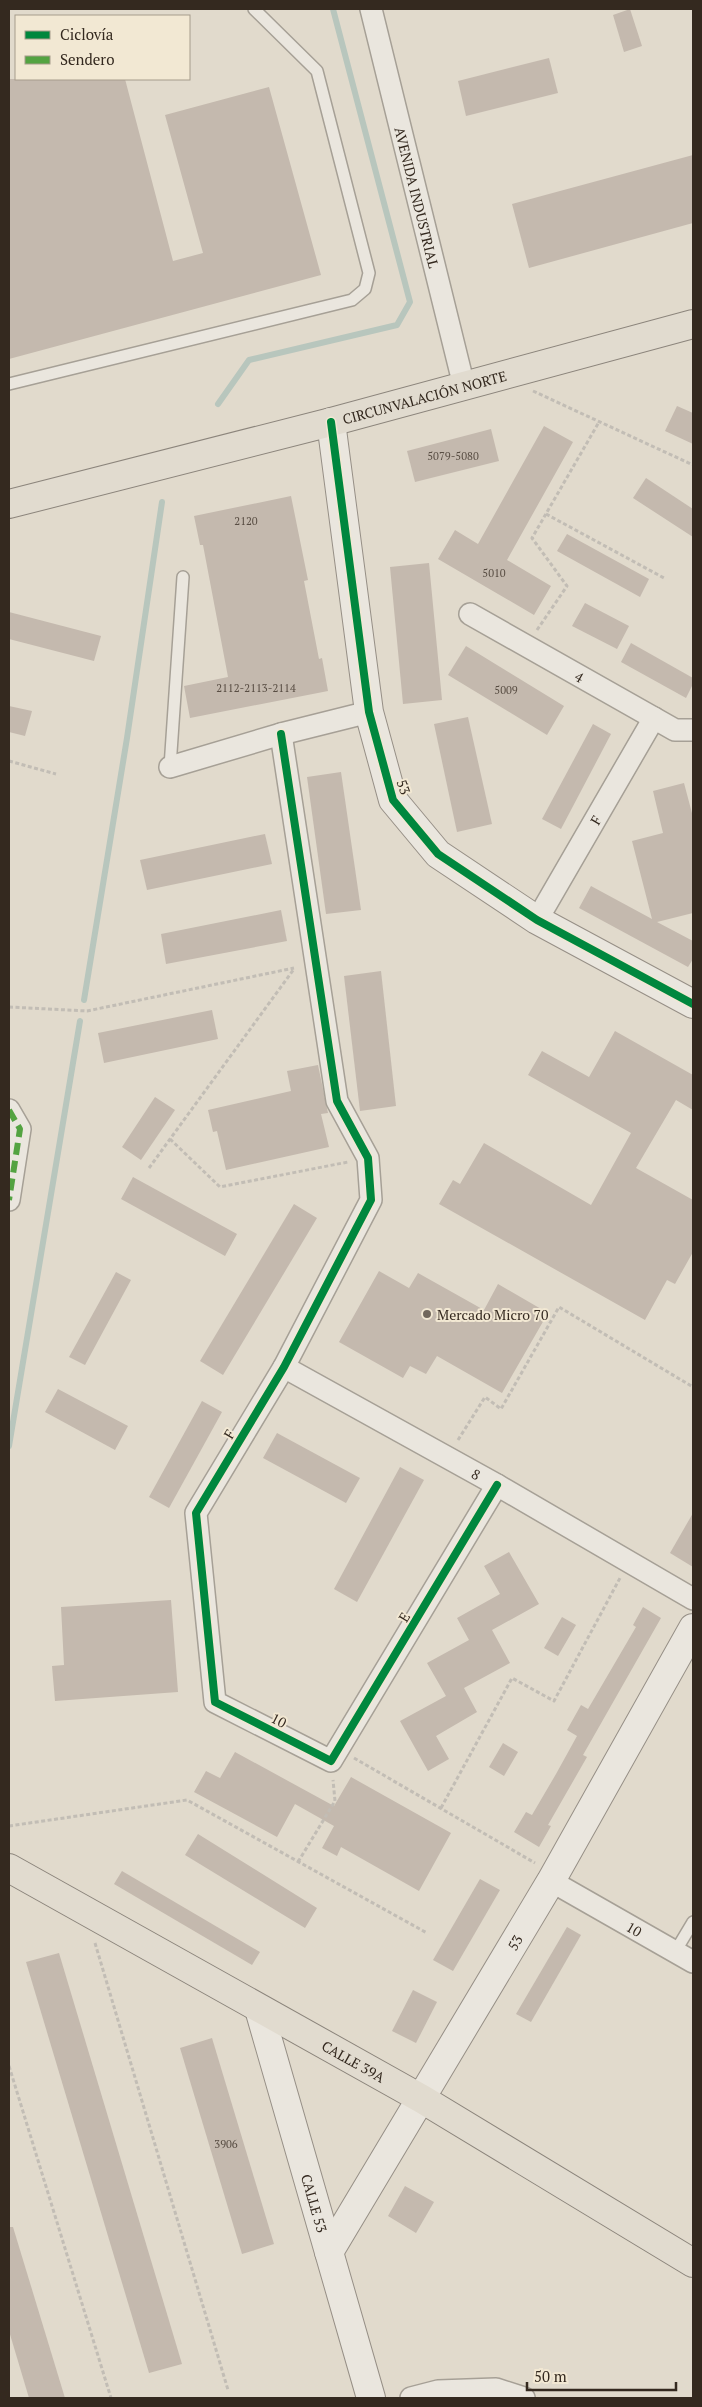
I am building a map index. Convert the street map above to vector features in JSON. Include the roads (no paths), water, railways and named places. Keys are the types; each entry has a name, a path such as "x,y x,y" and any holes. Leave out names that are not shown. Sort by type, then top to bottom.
{"main road":[{"name":"CIRCUNVALACIÓN NORTE","path":"9,504 331,422 693,324"},
{"name":"CALLE 39A","path":"9,1868 422,2099 693,2263"}],"street":[{"name":"AVENIDA INDUSTRIAL","path":"372,9 464,386"},
{"name":"53","path":"331,422 369,712 393,800 438,854 537,920 693,1004"},
{"name":"4","path":"470,614 675,730 693,730"},
{"path":"170,767 281,734 369,712"},
{"name":"F","path":"537,920 654,718"},
{"name":"F","path":"215,1702 196,1513 284,1367 371,1200 368,1158 338,1101 281,734"},
{"path":"9,1110 20,1129 9,1200"},
{"name":"8","path":"284,1367 497,1485 693,1599"},
{"name":"E","path":"335,1755 497,1485"},
{"name":"53","path":"328,2252 422,2099 553,1878 693,1628"},
{"name":"10","path":"215,1702 335,1755"},
{"name":"10","path":"553,1878 684,1957"},
{"name":"CALLE 53","path":"258,2008 371,2398"},
{"path":"411,2398 438,2391 496,2389 524,2398"}],"lane":[{"path":"9,384 352,300 365,289 369,273 317,72 254,9"},
{"path":"170,767 183,577"},
{"path":"684,1957 693,1922"}],"waterway":[{"path":"218,404 249,360 397,325 410,302 333,9"},
{"path":"84,1000 127,738 162,502"},
{"path":"9,1446 80,1021"}],"place":[{"name":"Mercado Micro 70","path":"427,1314"}]}
